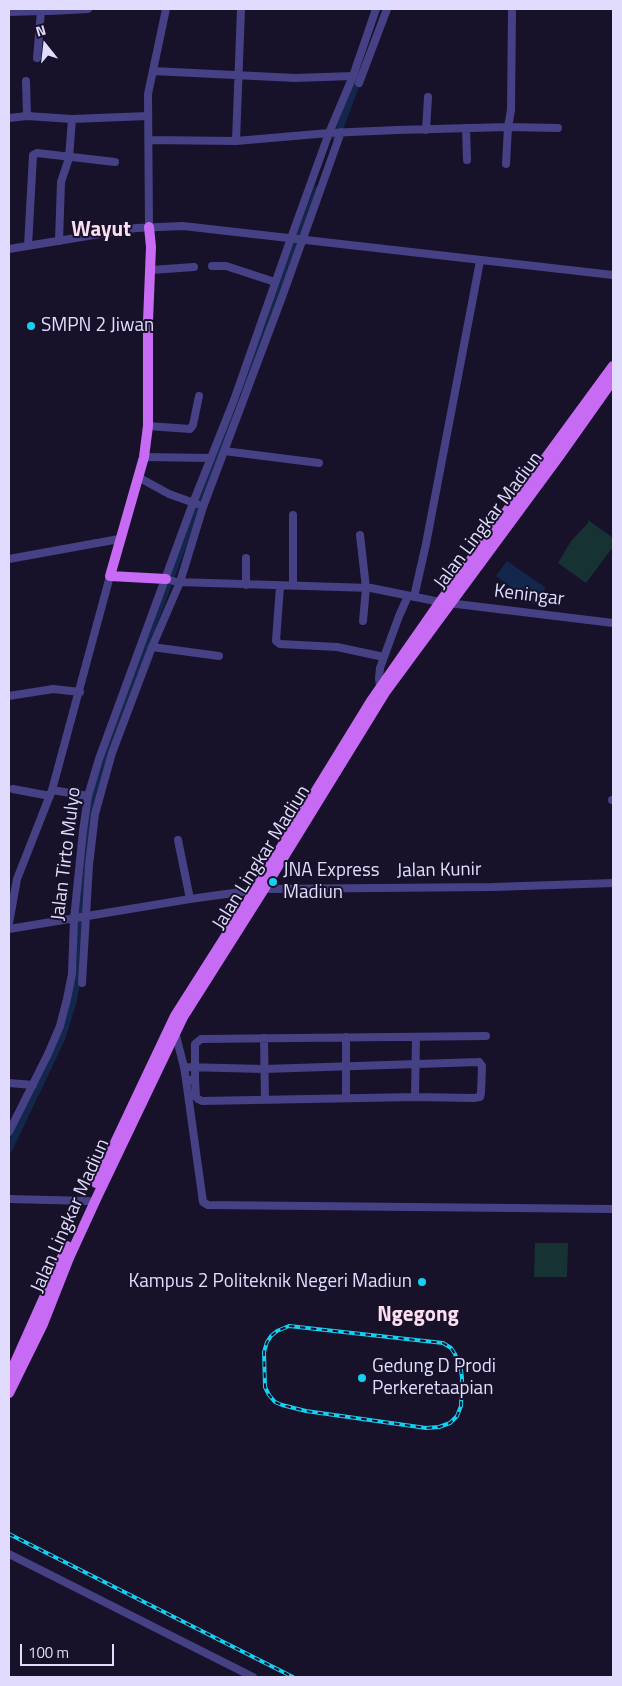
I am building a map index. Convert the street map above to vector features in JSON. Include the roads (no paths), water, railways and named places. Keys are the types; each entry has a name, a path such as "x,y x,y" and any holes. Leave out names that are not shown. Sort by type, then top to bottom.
{"main road":[{"path":"149,227 151,270 148,321 148,426 144,457 110,576 165,579"},
{"name":"Jalan Lingkar Madiun","path":"521,500 613,366"},
{"name":"Jalan Lingkar Madiun","path":"9,1376 38,1323 175,1032 260,889 383,689 445,602 613,380"},
{"name":"Jalan Lingkar Madiun","path":"9,1393 89,1200 175,1016 260,889"}],"street":[{"path":"9,12 88,9"},
{"path":"149,227 148,94 166,9"},
{"path":"236,141 241,9"},
{"path":"82,983 95,814 112,753 178,582 211,458 234,400 291,238 353,76 376,9"},
{"path":"359,83 387,9"},
{"path":"506,164 511,110 512,9"},
{"path":"37,58 41,10"},
{"path":"153,71 295,78 353,76"},
{"path":"26,81 27,116"},
{"path":"426,130 428,97"},
{"path":"9,118 27,116 72,119 148,116"},
{"path":"59,241 61,182 69,158 72,119"},
{"path":"149,140 236,141 341,132 508,127 558,128"},
{"path":"466,128 467,160"},
{"path":"198,505 224,452 341,132"},
{"path":"28,246 32,157 37,153 115,162"},
{"path":"9,249 136,228 183,226 613,275"},
{"path":"383,689 379,673 384,657 411,597 436,495 480,261"},
{"path":"212,266 226,266 276,282"},
{"path":"151,270 194,267"},
{"path":"148,426 190,429 193,425 199,396"},
{"path":"224,452 319,463"},
{"path":"144,457 211,458"},
{"path":"138,478 169,494 198,505"},
{"name":"Jalan Tirto Mulyo","path":"9,1132 57,1033 68,999 88,796 99,759 165,579 198,505"},
{"path":"293,515 293,586"},
{"path":"360,535 366,588 363,621"},
{"path":"9,559 120,539"},
{"path":"246,558 246,585"},
{"path":"9,923 17,879 51,793 110,576"},
{"name":"Keningar","path":"165,579 178,582 366,588 445,602 613,623"},
{"path":"280,586 276,641 280,644 337,648 384,657"},
{"path":"152,646 219,656"},
{"path":"9,696 53,689 80,692"},
{"path":"12,790 88,796"},
{"path":"178,840 190,899"},
{"name":"Jalan Kunir","path":"9,929 260,889 493,887 613,882"},
{"path":"175,1032 186,1080 203,1202 208,1205 613,1209"},
{"path":"184,1068 195,1068 264,1069 479,1062 482,1066 481,1093 478,1098 415,1097 200,1101 196,1097 195,1080 195,1068 195,1044 201,1039 486,1036"},
{"path":"346,1037 346,1098"},
{"path":"415,1097 416,1037"},
{"path":"264,1038 265,1099"},
{"path":"186,1080 195,1080"},
{"path":"9,1083 33,1085"},
{"path":"9,1200 89,1200"},
{"path":"9,1554 253,1677"}],"water":[{"path":"507,561 546,588 534,604 496,576"}],"waterway":[{"path":"336,138 359,77"},
{"path":"242,388 317,190"},
{"path":"147,641 231,417"},
{"path":"9,1149 62,1038 73,1002 80,964 81,909 91,807 98,781 148,638"}],"railway":[{"path":"289,1326 443,1343 451,1348 461,1370 461,1406 457,1416 450,1423 439,1427 426,1428 306,1411 275,1402 265,1387 264,1352 271,1336 289,1326"},
{"path":"9,1534 293,1677"}],"place":[{"name":"SMPN 2 Jiwan","path":"31,326"},
{"name":"JNA Express Madiun","path":"273,882"},
{"name":"Kampus 2 Politeknik Negeri Madiun","path":"422,1282"},
{"name":"Gedung D Prodi Perkeretaapian","path":"362,1378"}],"district":[{"name":"Wayut","path":"101,231"},
{"name":"Ngegong","path":"418,1316"}]}
